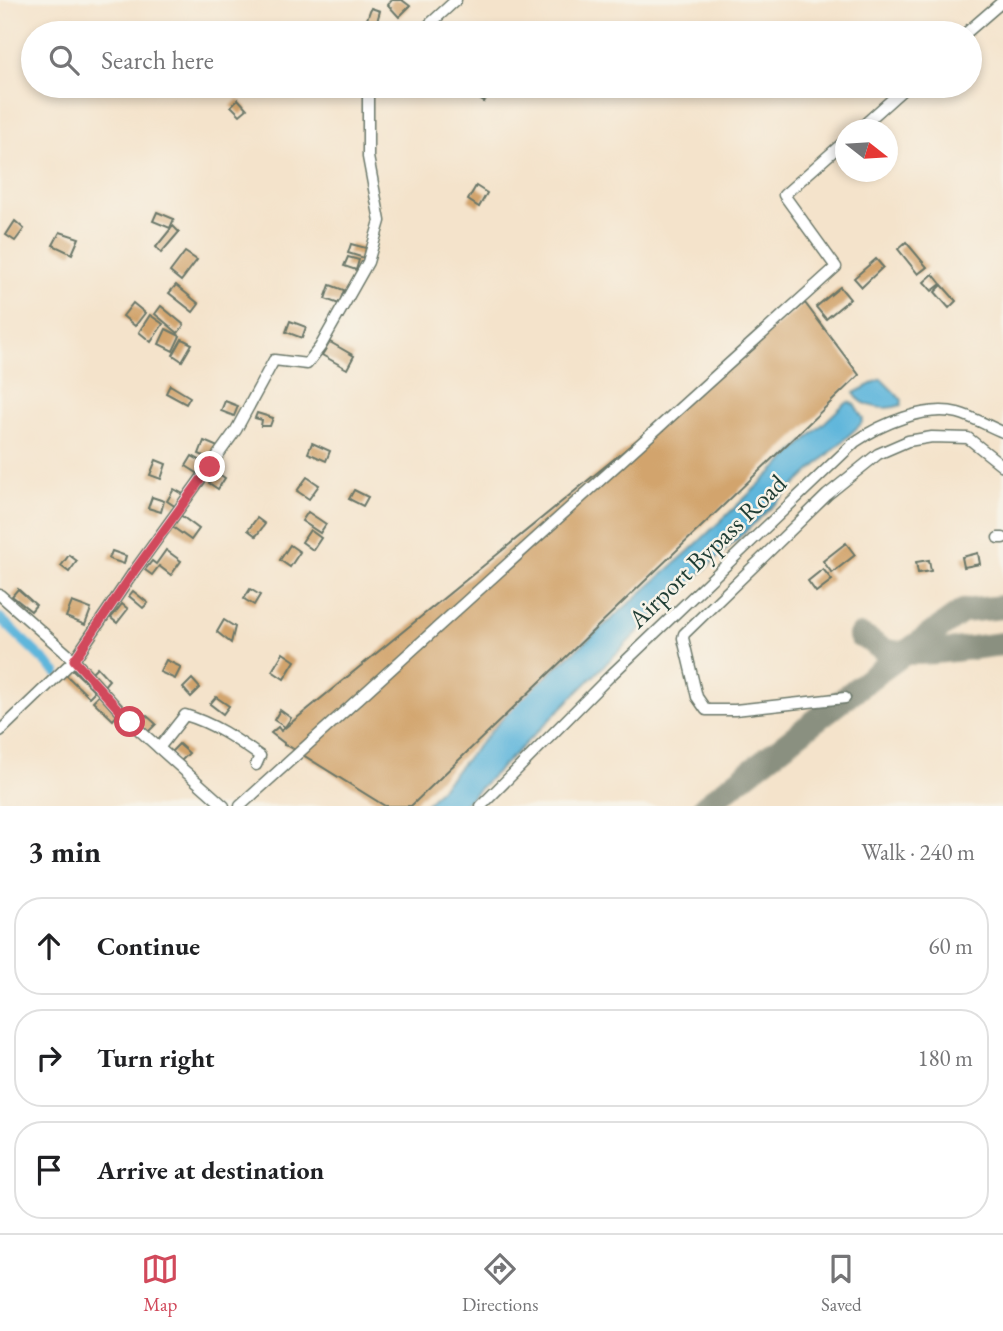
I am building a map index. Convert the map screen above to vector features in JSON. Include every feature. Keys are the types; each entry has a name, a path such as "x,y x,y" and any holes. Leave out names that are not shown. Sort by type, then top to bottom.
{"street":[{"path":"433,21 456,0"},
{"path":"980,21 1003,1"},
{"path":"0,731 74,660 236,430 274,360 307,364 320,347 368,262 380,221 368,157 368,98"},
{"path":"870,119 894,98"},
{"path":"240,806 836,267 784,195 835,149"},
{"name":"Airport Bypass Road","path":"481,806 610,676 855,442 893,421 944,412 965,416 1003,432"},
{"path":"845,698 735,710 706,710 697,697 684,634 827,495 878,454 908,441 932,437 968,438 1003,466"},
{"path":"0,595 74,660 130,722 224,806"},
{"path":"159,748 185,715 206,721 244,744 260,756 256,765"}],"water":[{"path":"881,379 902,400 901,405 875,407 863,402 854,393"},
{"path":"849,402 855,405 863,419 861,424 650,620 462,806 425,806 517,702 689,551"}],"building":[{"path":"392,0 402,0 410,6 399,17 388,5"},
{"path":"371,8 380,11 377,21 366,21"},
{"path":"238,99 247,109 240,115 231,106"},
{"path":"476,186 487,193 479,207 468,200"},
{"path":"157,212 174,219 170,228 153,221"},
{"path":"15,221 24,229 15,241 6,235"},
{"path":"173,226 179,232 161,253 156,247"},
{"path":"60,232 79,238 72,254 53,245"},
{"path":"906,242 927,267 918,274 898,249"},
{"path":"351,244 366,248 364,258 348,253"},
{"path":"185,252 197,260 181,281 170,272"},
{"path":"348,257 359,260 356,270 344,266"},
{"path":"876,259 883,267 862,287 854,278"},
{"path":"933,274 941,284 932,291 924,282"},
{"path":"176,285 199,304 193,312 169,293"},
{"path":"330,285 344,290 339,304 325,299"},
{"path":"942,285 956,301 949,308 935,292"},
{"path":"840,287 850,299 826,319 816,307"},
{"path":"133,303 145,313 135,326 123,316"},
{"path":"805,303 859,375 411,806 385,806 284,745 271,733 278,727 281,731"},
{"path":"161,306 184,325 178,333 155,314"},
{"path":"150,315 163,324 151,342 139,332"},
{"path":"290,321 306,327 302,338 286,332"},
{"path":"166,329 180,336 173,351 159,344"},
{"path":"182,339 192,344 182,361 173,355"},
{"path":"330,342 354,356 347,369 322,355"},
{"path":"170,385 190,397 186,404 166,393"},
{"path":"225,401 238,406 234,416 221,411"},
{"path":"257,413 273,418 270,426 261,426 262,420 255,418"},
{"path":"204,441 218,447 213,460 199,454"},
{"path":"312,443 330,451 326,461 308,453"},
{"path":"192,456 205,463 199,474 186,466"},
{"path":"156,460 166,464 161,479 150,475"},
{"path":"216,472 225,478 218,489 209,483"},
{"path":"307,477 319,485 309,499 297,491"},
{"path":"174,489 183,494 176,507 167,501"},
{"path":"354,490 368,497 363,506 349,499"},
{"path":"152,497 164,501 161,512 148,508"},
{"path":"308,512 326,524 320,533 302,521"},
{"path":"179,514 199,529 191,540 170,525"},
{"path":"257,518 265,524 256,536 248,530"},
{"path":"310,530 321,538 313,550 302,542"},
{"path":"846,543 855,555 832,573 823,561"},
{"path":"290,545 300,552 290,567 280,560"},
{"path":"166,550 181,561 171,575 159,566 152,575 145,570 152,561 156,564"},
{"path":"112,551 126,556 124,564 109,559"},
{"path":"978,553 980,564 964,567 962,557"},
{"path":"69,555 77,561 69,572 61,566"},
{"path":"929,560 931,571 918,573 916,562"},
{"path":"823,569 832,580 816,592 808,581"},
{"path":"18,589 36,605 31,611 12,596"},
{"path":"250,589 260,595 254,605 244,599"},
{"path":"133,591 148,603 143,608 129,596"},
{"path":"72,602 91,609 85,625 66,617"},
{"path":"122,604 128,609 117,623 111,618"},
{"path":"224,620 235,627 231,643 217,632"},
{"path":"283,653 295,661 284,679 272,671"},
{"path":"166,660 181,667 175,679 160,672"},
{"path":"97,667 109,680 103,687 90,674"},
{"path":"71,668 95,691 89,697 65,674"},
{"path":"192,679 200,688 191,697 183,688"},
{"path":"99,695 119,713 113,720 93,701"},
{"path":"216,697 229,706 223,714 210,704"},
{"path":"280,710 291,718 285,727 274,720"},
{"path":"146,715 156,724 148,732 138,723"},
{"path":"179,744 189,753 181,761 171,752"}],"waterway":[{"path":"0,618 56,672"}],"taxiway":[{"path":"705,806 873,676 963,611 1003,607"},
{"path":"860,636 884,650 900,653 1003,644"}],"route":[{"path":"130,722 74,660 210,467"}]}
